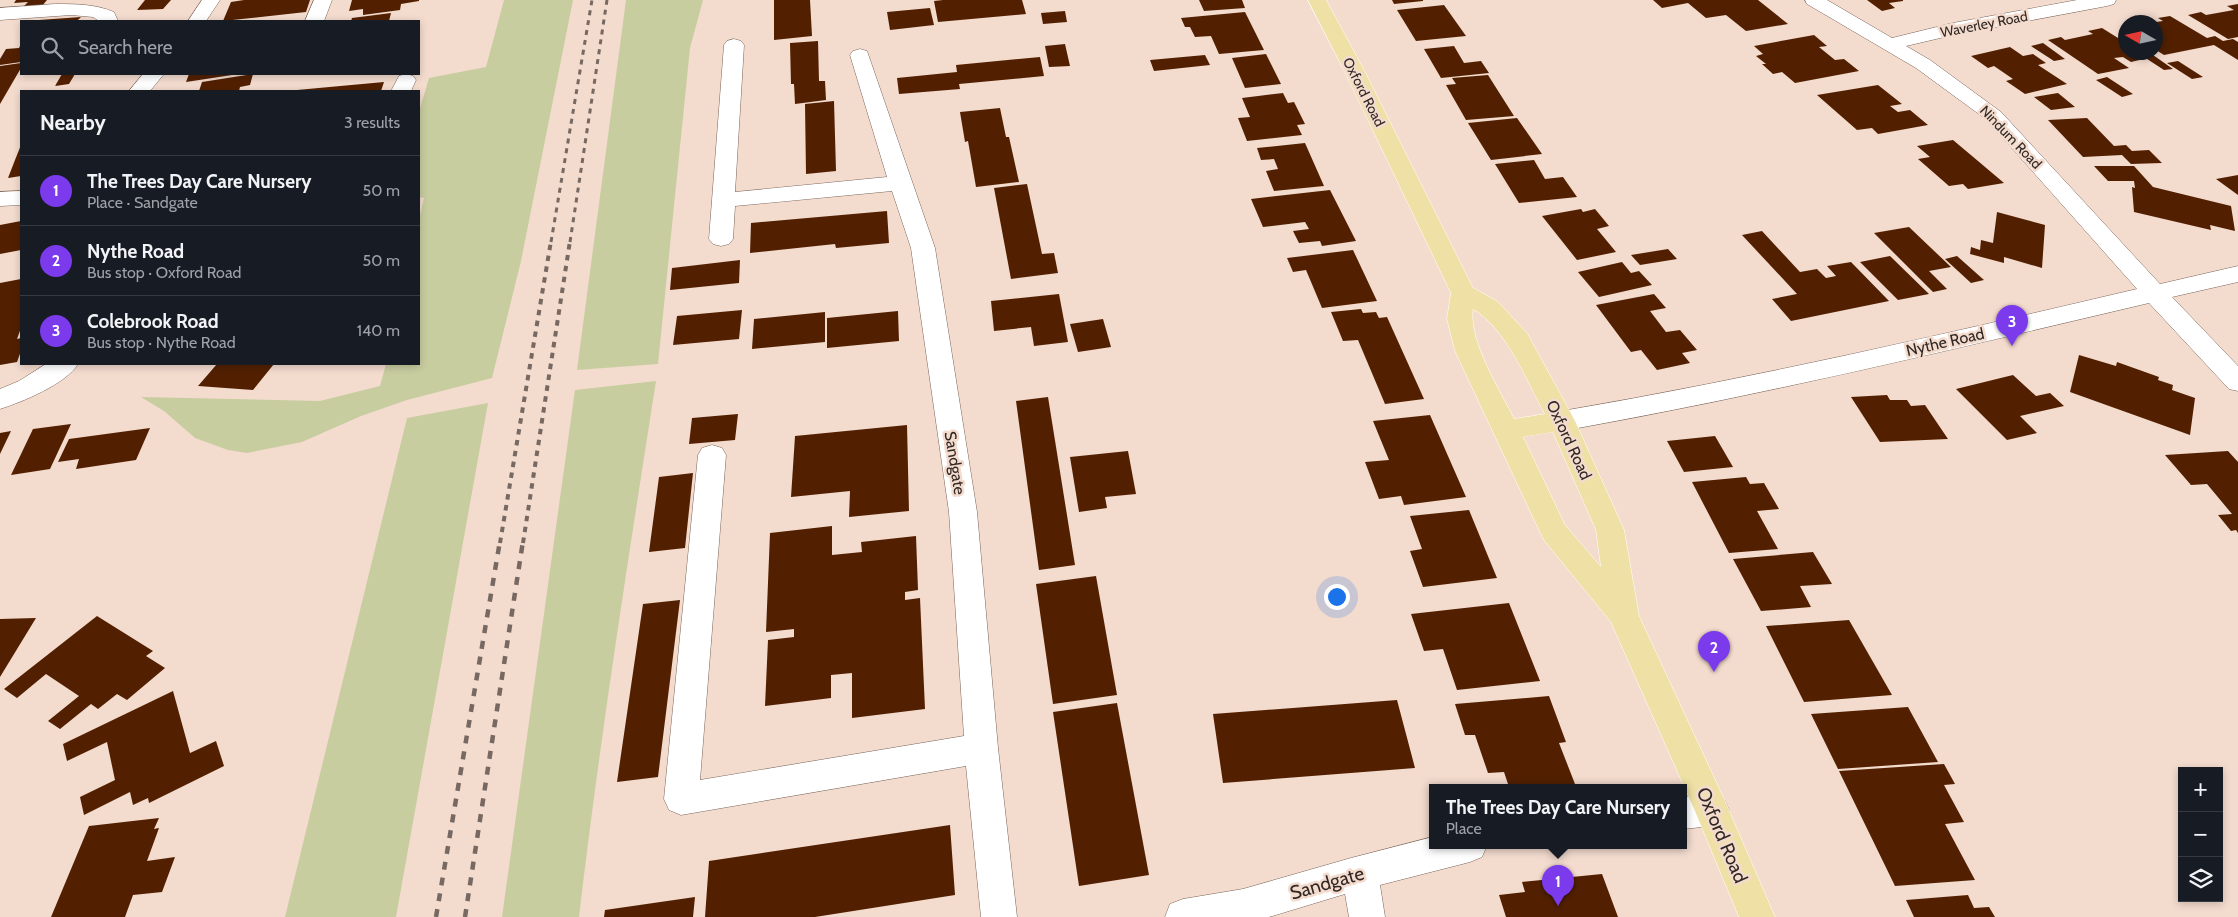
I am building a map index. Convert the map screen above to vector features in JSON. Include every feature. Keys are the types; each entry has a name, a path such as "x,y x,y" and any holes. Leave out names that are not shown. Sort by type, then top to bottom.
{"main road":[{"name":"Oxford Road","path":"1317,0 1355,72 1463,293 1488,307 1518,339 1562,421 1610,530 1624,616 1687,784"},
{"name":"Oxford Road","path":"1463,293 1459,319 1468,351 1554,532 1624,616"},
{"path":"1506,430 1562,421"},
{"name":"Oxford Road","path":"1687,784 1697,811 1757,917"}],"street":[{"path":"198,20 211,0"},
{"path":"315,20 323,0"},
{"name":"Nindum Road","path":"1814,0 1890,44 1955,86 1994,116 2154,293 2238,382"},
{"name":"Waverley Road","path":"1890,44 1954,29 2107,0"},
{"path":"0,14 75,9 92,10 106,16 108,20"},
{"path":"721,239 734,45"},
{"name":"Sandgate","path":"860,55 922,248 963,512 981,748 999,917"},
{"path":"140,90 153,75"},
{"path":"723,200 900,183"},
{"path":"0,198 20,198"},
{"name":"Nythe Road","path":"1562,421 1786,379 2238,274"},
{"path":"0,399 28,388 63,365"},
{"path":"712,455 681,800 981,748"},
{"name":"Sandgate","path":"1183,917 1243,906 1454,849"},
{"path":"1360,873 1367,917"}],"green space":[{"path":"504,0 573,0 521,261 492,378 407,400 361,416 302,442 247,453 228,450 195,438 164,411 141,397 320,401 380,386 386,365 420,365 420,216 424,198 420,197 420,109 429,78 486,67"},
{"path":"626,0 703,0 690,48 658,364 577,370"},
{"path":"656,381 605,716 579,917 502,917 575,390"},
{"path":"488,403 396,917 285,917 407,418"}],"building":[{"path":"16,0 47,0 42,6 23,7 28,2 14,3"},
{"path":"145,0 171,0 163,9 137,10"},
{"path":"244,0 310,0 306,12 223,20 231,2"},
{"path":"352,0 419,1 401,4 400,10 363,15 363,9 349,11"},
{"path":"774,0 810,0 812,36 774,40"},
{"path":"1022,0 1026,14 938,22 934,1"},
{"path":"1199,0 1242,0 1245,8 1204,11"},
{"path":"1392,0 1423,0 1423,1 1394,4"},
{"path":"1653,0 1758,0 1788,24 1746,31 1726,15 1706,18 1688,3 1662,8"},
{"path":"1867,0 1903,1 1889,3 1895,8 1882,11"},
{"path":"2238,4 2238,37 2228,39 2188,15 2201,12 2206,15 2234,10 2227,6"},
{"path":"1444,5 1466,36 1416,41 1397,10"},
{"path":"930,8 934,25 890,30 887,12"},
{"path":"1065,11 1067,22 1043,24 1041,13"},
{"path":"1245,12 1264,50 1219,54 1211,36 1195,37 1190,27 1185,27 1181,18"},
{"path":"391,13 389,20 351,20 352,18"},
{"path":"2170,16 2207,38 2215,36 2223,41 2233,39 2238,42 2238,60 2214,45 2164,55 2163,17"},
{"path":"81,17 78,20 39,20"},
{"path":"2102,28 2118,38 2118,58 2114,58 2129,68 2098,74 2048,40 2061,37 2065,40 2093,34 2088,31"},
{"path":"1814,35 1827,46 1819,47 1835,60 1844,59 1859,71 1795,83 1782,72 1773,74 1762,64 1766,64 1756,56 1763,54 1754,46"},
{"path":"818,41 819,81 825,81 826,100 795,104 794,84 791,84 790,43"},
{"path":"2043,43 2065,59 2054,61 2031,46"},
{"path":"1065,44 1070,66 1049,67 1045,46"},
{"path":"20,46 20,62 0,65 0,59 6,49 19,48"},
{"path":"1454,46 1464,63 1481,61 1489,73 1441,78 1424,49"},
{"path":"2010,47 2023,56 2033,54 2046,63 2038,65 2067,84 2025,94 2006,81 2013,79 1994,66 1988,68 1971,56"},
{"path":"1266,54 1281,84 1245,88 1232,58"},
{"path":"1205,55 1210,65 1154,71 1150,60"},
{"path":"1040,57 1044,76 959,84 960,89 899,94 897,78 957,72 956,65"},
{"path":"2149,60 2160,60 2173,69 2164,70"},
{"path":"2178,61 2203,77 2192,79 2167,63"},
{"path":"20,63 20,70 0,104 0,66"},
{"path":"61,75 74,75 69,84 55,86"},
{"path":"189,75 232,75 186,82"},
{"path":"253,75 250,85 240,87 239,90 199,90 202,82"},
{"path":"1488,75 1514,116 1466,120 1446,85 1456,84 1452,78"},
{"path":"2107,77 2133,94 2122,97 2096,80"},
{"path":"384,82 381,90 297,90"},
{"path":"1878,85 1902,104 1890,106 1898,112 1910,110 1928,125 1878,134 1872,128 1857,130 1817,95"},
{"path":"1283,93 1288,103 1294,102 1305,124 1297,125 1302,135 1247,141 1238,118 1250,117 1242,98"},
{"path":"2058,93 2075,107 2051,110 2034,97"},
{"path":"834,101 836,171 806,174 805,104"},
{"path":"1000,108 1006,137 1009,137 1019,182 976,187 968,141 965,142 960,112"},
{"path":"1517,118 1542,154 1491,160 1468,123"},
{"path":"2087,118 2114,146 2126,145 2132,151 2149,150 2162,163 2131,164 2122,155 2083,157 2048,120"},
{"path":"1953,140 2004,183 1968,189 1963,184 1949,186 1918,159 1930,157 1917,146"},
{"path":"1305,143 1324,186 1274,191 1266,171 1278,169 1274,159 1261,160 1257,148"},
{"path":"20,148 20,176 8,178"},
{"path":"1534,160 1545,179 1563,177 1577,197 1519,203 1495,164"},
{"path":"2094,166 2134,166 2153,187 2231,206 2235,231 2210,225 2211,230 2134,212 2132,187 2135,188 2134,181 2108,181"},
{"path":"2238,175 2238,195 2216,179"},
{"path":"1027,184 1042,254 1054,253 1058,273 1011,279 994,188"},
{"path":"1330,190 1356,241 1322,246 1320,241 1299,243 1293,231 1309,229 1305,222 1263,227 1251,199"},
{"path":"1581,209 1583,212 1595,209 1609,226 1597,229 1616,252 1577,260 1542,216"},
{"path":"887,211 889,243 836,248 835,244 750,253 751,223"},
{"path":"1997,212 2045,225 2042,268 2004,257 2004,263 1970,254 1971,247 1980,250 1981,240 1993,243"},
{"path":"20,221 20,250 0,254 0,225"},
{"path":"1909,227 1951,267 1929,271 1947,289 1933,292 1874,233"},
{"path":"1762,231 1800,272 1817,269 1826,278 1836,276 1827,266 1851,262 1889,301 1791,321 1772,299 1797,294 1742,235"},
{"path":"1668,249 1677,259 1640,265 1631,255"},
{"path":"1353,250 1377,301 1322,308 1306,270 1293,272 1287,258"},
{"path":"1890,256 1929,294 1898,300 1860,262"},
{"path":"1957,256 1984,280 1971,283 1945,259"},
{"path":"740,260 739,283 670,290 672,268"},
{"path":"1622,262 1631,273 1639,271 1652,285 1599,297 1578,272"},
{"path":"20,279 20,331 17,339 20,338 20,354 17,362 0,365 0,283"},
{"path":"1059,294 1068,342 1034,346 1031,327 994,331 991,301"},
{"path":"1654,294 1666,308 1650,311 1666,332 1680,330 1697,350 1682,353 1690,363 1657,370 1641,350 1631,352 1596,305"},
{"path":"1361,309 1363,313 1376,312 1379,318 1387,317 1424,399 1385,404 1358,340 1343,341 1331,312"},
{"path":"742,310 739,339 673,345 677,316"},
{"path":"898,311 899,341 827,348 827,318"},
{"path":"825,312 825,342 752,349 754,319"},
{"path":"1103,319 1111,347 1078,352 1070,324"},
{"path":"2079,355 2116,366 2117,362 2159,377 2158,380 2173,385 2172,390 2195,398 2190,435 2070,392"},
{"path":"216,365 273,365 253,390 198,386"},
{"path":"2013,375 2036,396 2050,393 2064,406 2020,416 2037,433 2007,440 1956,389"},
{"path":"1887,395 1890,400 1907,400 1911,406 1925,405 1948,439 1880,442 1851,397"},
{"path":"1048,397 1075,565 1039,570 1016,401"},
{"path":"738,414 735,440 689,444 692,418"},
{"path":"1430,415 1466,497 1404,505 1401,496 1379,499 1365,462 1389,460 1373,421"},
{"path":"71,424 50,469 11,475 33,429"},
{"path":"907,425 909,511 849,517 850,491 791,497 795,436"},
{"path":"150,428 136,460 76,469 79,459 58,462 69,439"},
{"path":"11,431 0,454 0,433"},
{"path":"1715,436 1733,467 1684,472 1667,441"},
{"path":"1128,451 1136,494 1105,497 1107,508 1079,512 1070,457"},
{"path":"2228,451 2238,462 2238,533 2236,530 2231,531 2218,515 2232,514 2207,484 2191,485 2165,455"},
{"path":"693,473 685,548 649,552 659,477"},
{"path":"1746,477 1750,484 1764,483 1779,509 1757,511 1778,549 1729,553 1692,482"},
{"path":"1469,510 1497,578 1423,587 1410,551 1422,549 1410,516"},
{"path":"832,526 832,555 862,552 861,542 916,536 918,590 905,592 905,600 920,598 925,709 852,718 852,673 831,675 831,698 765,706 768,640 794,637 794,629 766,632 770,533"},
{"path":"1813,552 1832,584 1800,586 1811,607 1761,611 1733,559"},
{"path":"1096,576 1117,695 1053,704 1036,584"},
{"path":"680,600 658,777 617,782 643,604"},
{"path":"1509,603 1540,681 1457,690 1443,649 1424,651 1411,614"},
{"path":"97,616 153,651 146,656 165,668 127,700 117,694 98,709 91,704 60,729 48,721 79,696 46,674 17,698 4,689"},
{"path":"36,618 0,677 0,619"},
{"path":"1849,620 1892,695 1804,702 1766,626"},
{"path":"173,691 190,753 216,741 224,766 149,803 148,798 133,805 130,792 84,815 80,797 115,780 107,742 67,761 63,744"},
{"path":"1549,696 1566,742 1559,743 1575,784 1508,784 1504,772 1488,773 1475,735 1465,735 1455,704"},
{"path":"1397,700 1415,768 1223,783 1213,714"},
{"path":"1117,703 1149,875 1079,886 1053,712"},
{"path":"1908,707 1938,762 1838,769 1811,714"},
{"path":"1944,764 1955,784 1944,785 1964,822 1945,824 1975,880 1895,886 1839,771"},
{"path":"159,818 154,829 159,828 147,861 175,857 162,892 133,895 125,917 51,917 89,826"},
{"path":"950,825 955,895 815,917 705,917 709,861"},
{"path":"1602,874 1618,917 1506,917 1499,895 1525,892 1522,882"},
{"path":"1968,895 1974,908 1989,907 1995,917 1914,917 1906,900"},
{"path":"695,897 693,917 604,917 605,910"}],"railway":[{"path":"551,242 592,0"},
{"path":"570,242 607,0"},
{"path":"500,543 551,241"},
{"path":"523,543 570,241"},
{"path":"436,917 500,541"},
{"path":"465,917 523,541"}],"place":[{"name":"Colebrook Road","path":"2012,346"},
{"name":"Nythe Road","path":"1714,672"},
{"name":"The Trees Day Care Nursery","path":"1558,906"}]}
